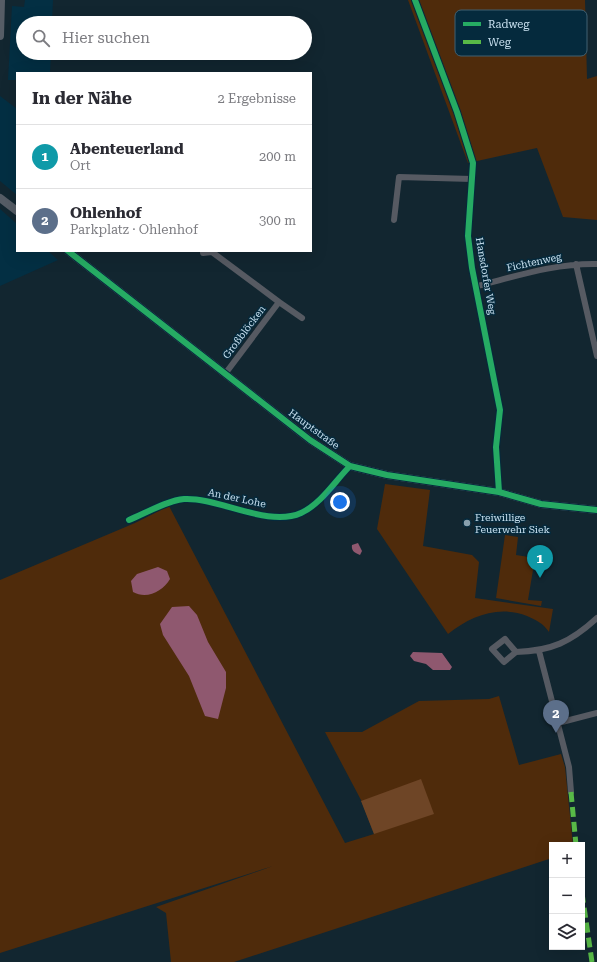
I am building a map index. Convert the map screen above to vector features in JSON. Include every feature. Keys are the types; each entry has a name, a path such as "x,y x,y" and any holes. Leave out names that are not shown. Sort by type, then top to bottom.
{"street":[{"path":"0,36 1,0"},
{"name":"Hansdorfer Weg","path":"415,0 457,112 473,163 468,236 472,268 477,286 500,410 496,447 498,492"},
{"path":"394,220 398,177 472,179"},
{"path":"0,198 16,210"},
{"name":"Hauptstraße","path":"69,252 325,451 350,466 387,475 498,492 541,504 597,510"},
{"name":"Großblöcken","path":"203,253 212,252 302,318"},
{"path":"576,264 597,356"},
{"name":"Fichtenweg","path":"477,286 536,270 576,264 597,264"},
{"name":"Großblöcken","path":"225,374 279,302"},
{"name":"An der Lohe","path":"129,520 183,499 212,503 250,513 274,516 300,513 316,502 350,466"},
{"path":"516,652 539,651 573,638 597,618"},
{"path":"539,651 569,767 571,792"},
{"path":"558,723 597,713"}],"shaded area":[{"path":"25,0 53,0 52,16 16,16 16,60 51,60 50,72 16,72 16,80 8,80 12,6 24,7"},
{"path":"408,0 585,0 585,10 455,10 455,56 586,56 587,79 597,76 597,220 563,217 537,148 468,163"},
{"path":"0,96 16,108 16,194 0,181"},
{"path":"0,209 16,223 16,252 49,252 58,260 0,286"},
{"path":"385,484 430,490 423,546 472,555 479,562 475,598 553,609 549,632 542,624 527,616 516,613 495,612 475,617 448,634 377,529"},
{"path":"169,506 345,843 374,834 361,800 325,732 362,732 419,701 489,699 499,696 519,765 561,754 565,767 573,842 549,842 549,859 234,962 171,962 166,913 156,907 273,866 0,953 0,580 135,523"},
{"path":"505,535 518,537 516,555 535,558 528,600 542,601 541,606 496,598"},
{"path":"358,543 362,551 360,555 355,553 352,549 352,545"},
{"path":"158,567 167,571 170,579 163,587 149,595 133,592 131,581 137,574"},
{"path":"189,606 197,615 208,642 226,672 226,688 218,719 205,716 189,676 163,635 160,624 172,607"},
{"path":"413,652 442,653 452,667 450,670 433,670 426,664 414,661 410,656"},
{"path":"421,779 434,814 374,834 361,801"}],"marked path":[{"path":"571,792 576,842"},
{"path":"585,914 592,962"}],"cycle path":[{"path":"415,0 457,112 473,163 468,236 472,268 500,410 496,447 499,492"},
{"path":"69,252 310,440 350,466 387,475 499,492 541,504 597,510"},
{"path":"129,520 164,505 184,499 212,502 258,515 288,517 301,513 315,504 350,466"}],"place":[{"name":"Freiwillige Feuerwehr Siek","path":"467,523"},
{"name":"Abenteuerland","path":"540,578"},
{"name":"Ohlenhof","path":"556,733"}]}
